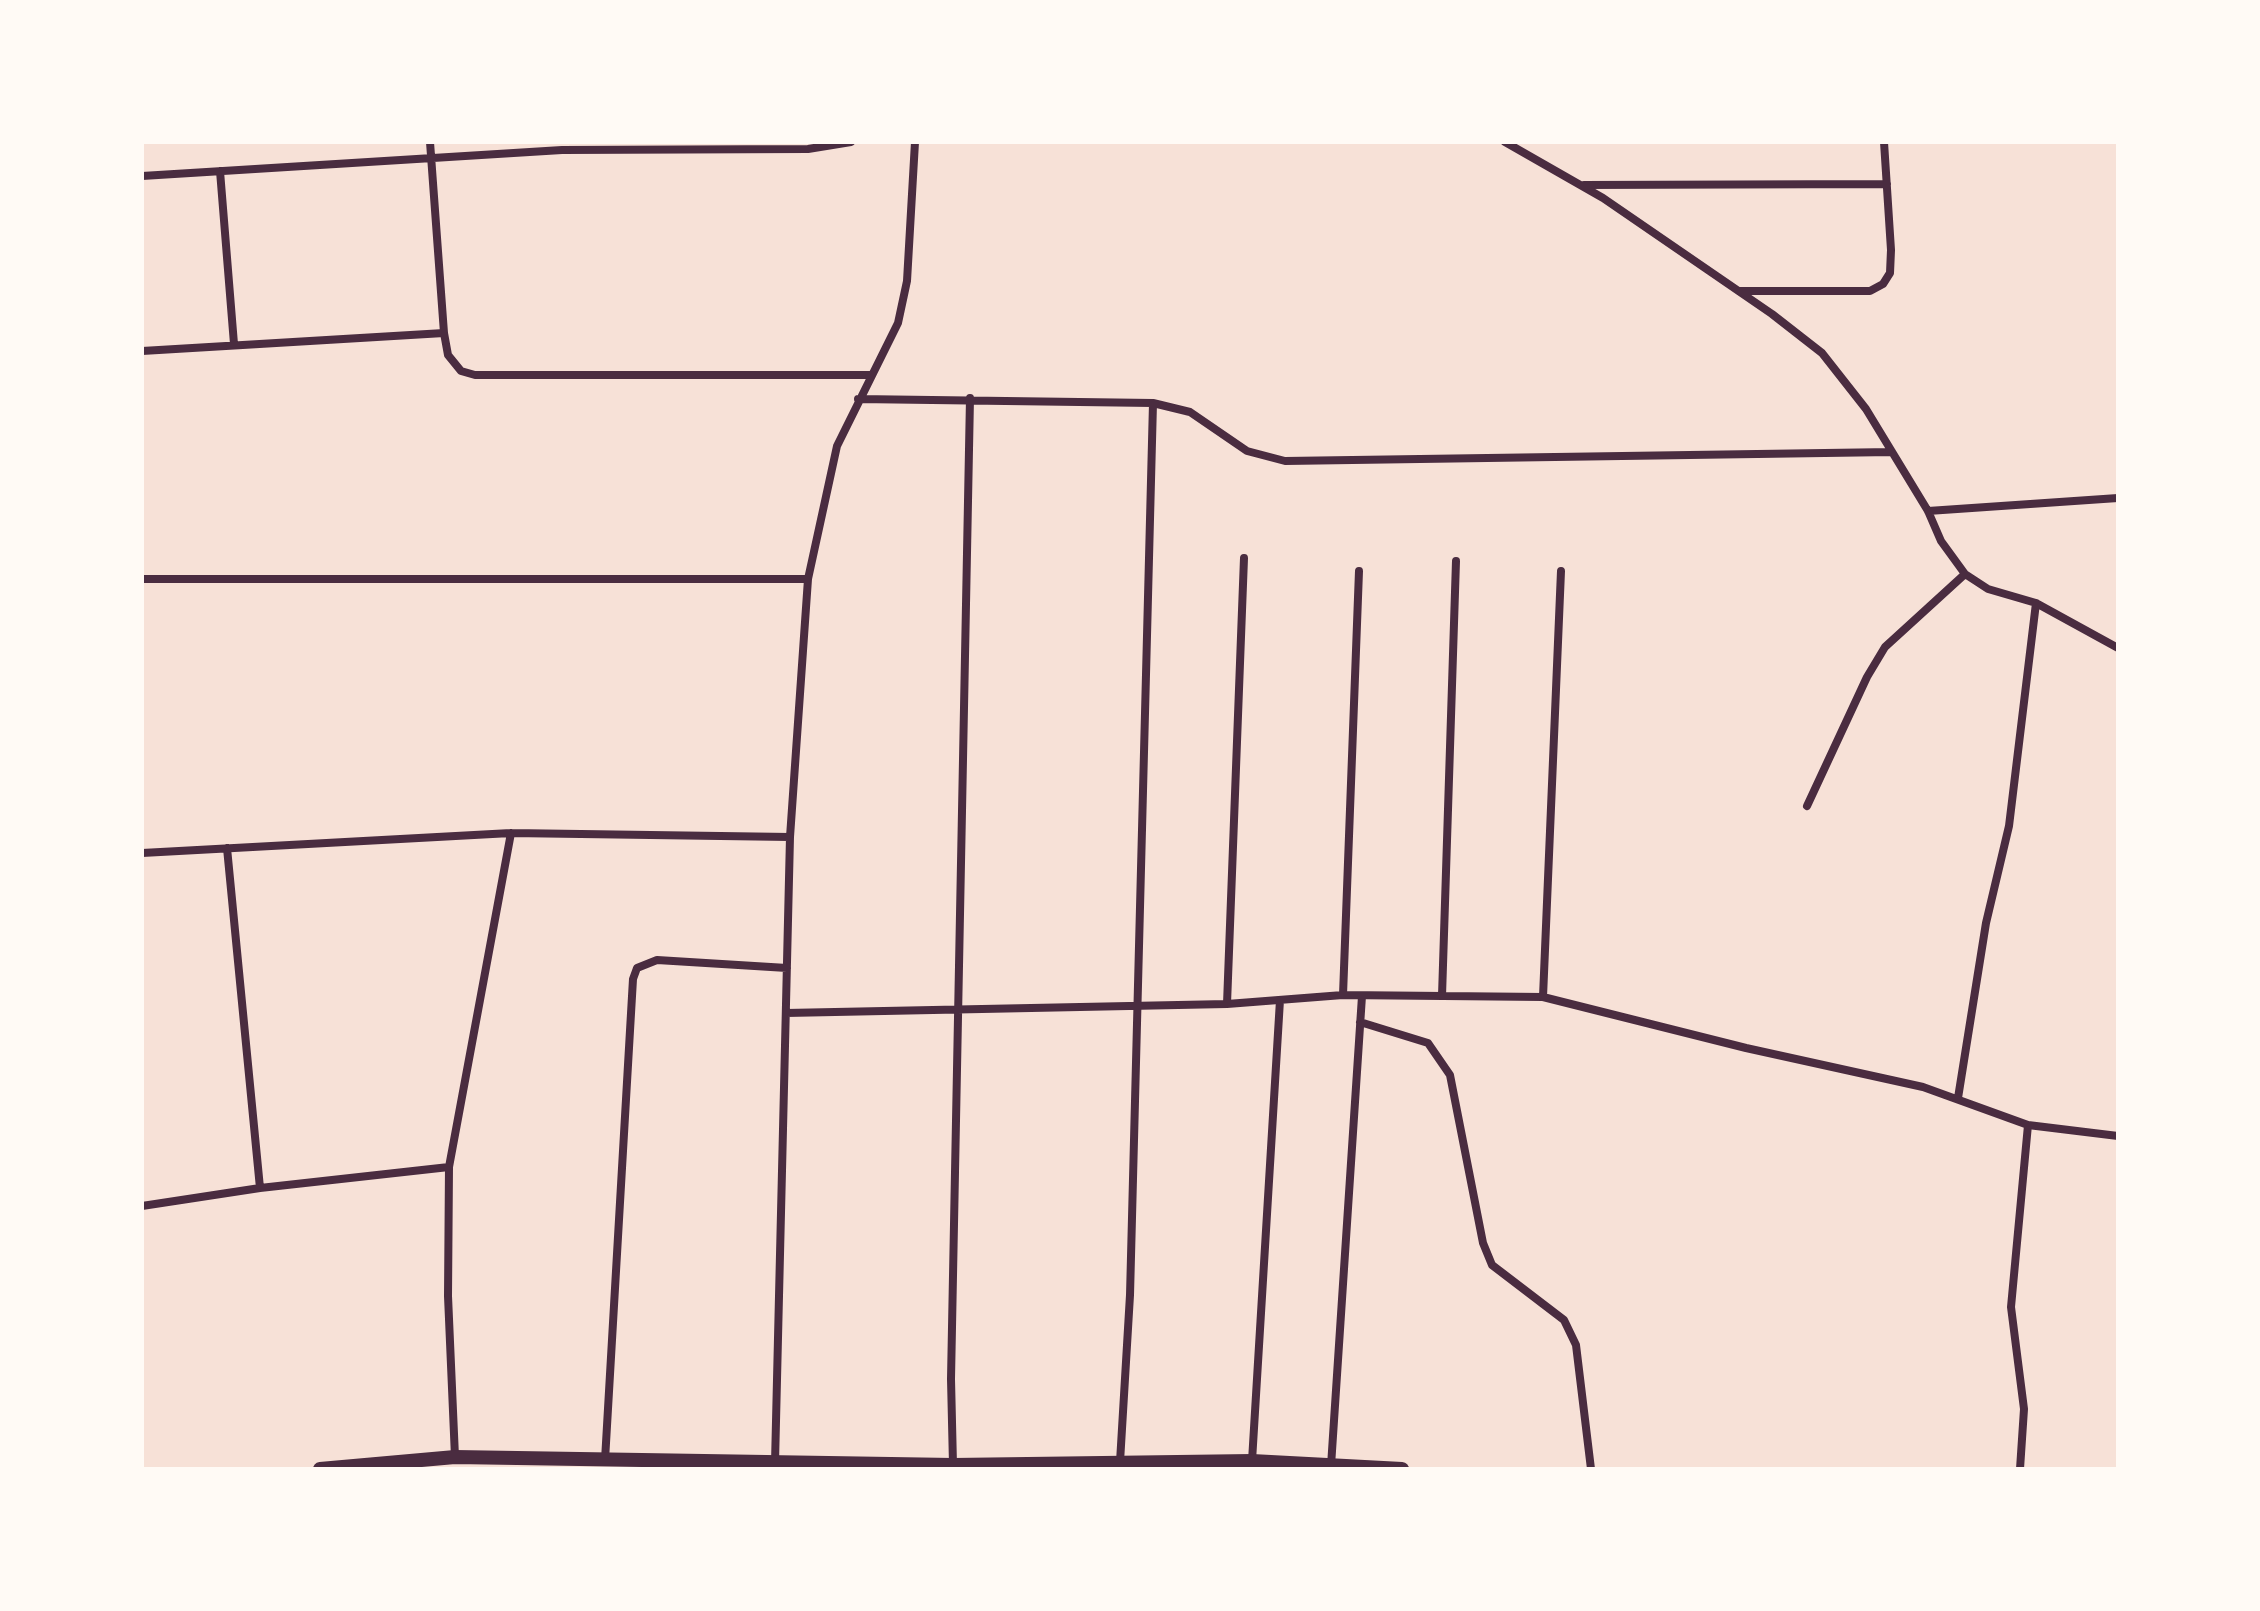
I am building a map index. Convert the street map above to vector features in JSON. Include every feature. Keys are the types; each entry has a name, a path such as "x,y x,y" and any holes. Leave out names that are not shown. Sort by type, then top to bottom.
{"street":[{"path":"430,142 444,333 448,355 454,365 475,375 871,375"},
{"path":"142,176 562,150 808,149 851,142"},
{"path":"775,1463 790,837 808,579 837,446 898,323 907,281 915,142"},
{"path":"1505,142 1581,185 1738,291 1822,353 1866,409 1928,511 1941,541 1965,574 1988,589 2036,603 2118,648"},
{"path":"1738,291 1870,291 1883,284 1890,273 1891,250 1884,142"},
{"path":"220,171 234,344"},
{"path":"1581,185 1887,184"},
{"path":"142,351 444,333"},
{"path":"858,399 970,398 1153,403 1190,412 1247,451 1285,461 1892,452"},
{"path":"953,1465 951,1379 970,398"},
{"path":"1120,1462 1130,1295 1153,403"},
{"path":"1928,511 2118,498"},
{"path":"1227,1004 1244,558"},
{"path":"1442,996 1456,561"},
{"path":"1343,995 1359,571"},
{"path":"1543,997 1561,571"},
{"path":"1807,806 1867,677 1885,647 1965,574"},
{"path":"142,579 808,579"},
{"path":"1958,1098 1986,923 2009,826 2036,603"},
{"path":"142,853 511,833 790,837"},
{"path":"455,1457 448,1296 449,1167 511,833"},
{"path":"227,848 260,1188"},
{"path":"605,1460 633,979 637,968 657,960 787,968"},
{"path":"786,1013 1138,1007 1343,995 1543,997 1746,1048 1923,1087 2028,1125 2118,1136"},
{"path":"1331,1467 1362,996"},
{"path":"1252,1461 1280,1000"},
{"path":"1360,1022 1428,1043 1446,1067 1483,1243 1492,1265 1564,1320 1576,1345 1591,1469"},
{"path":"2020,1469 2024,1409 2011,1307 2028,1125"},
{"path":"142,1206 260,1188 449,1167"},
{"path":"320,1469 455,1457 953,1465 1252,1461 1402,1469"}]}
